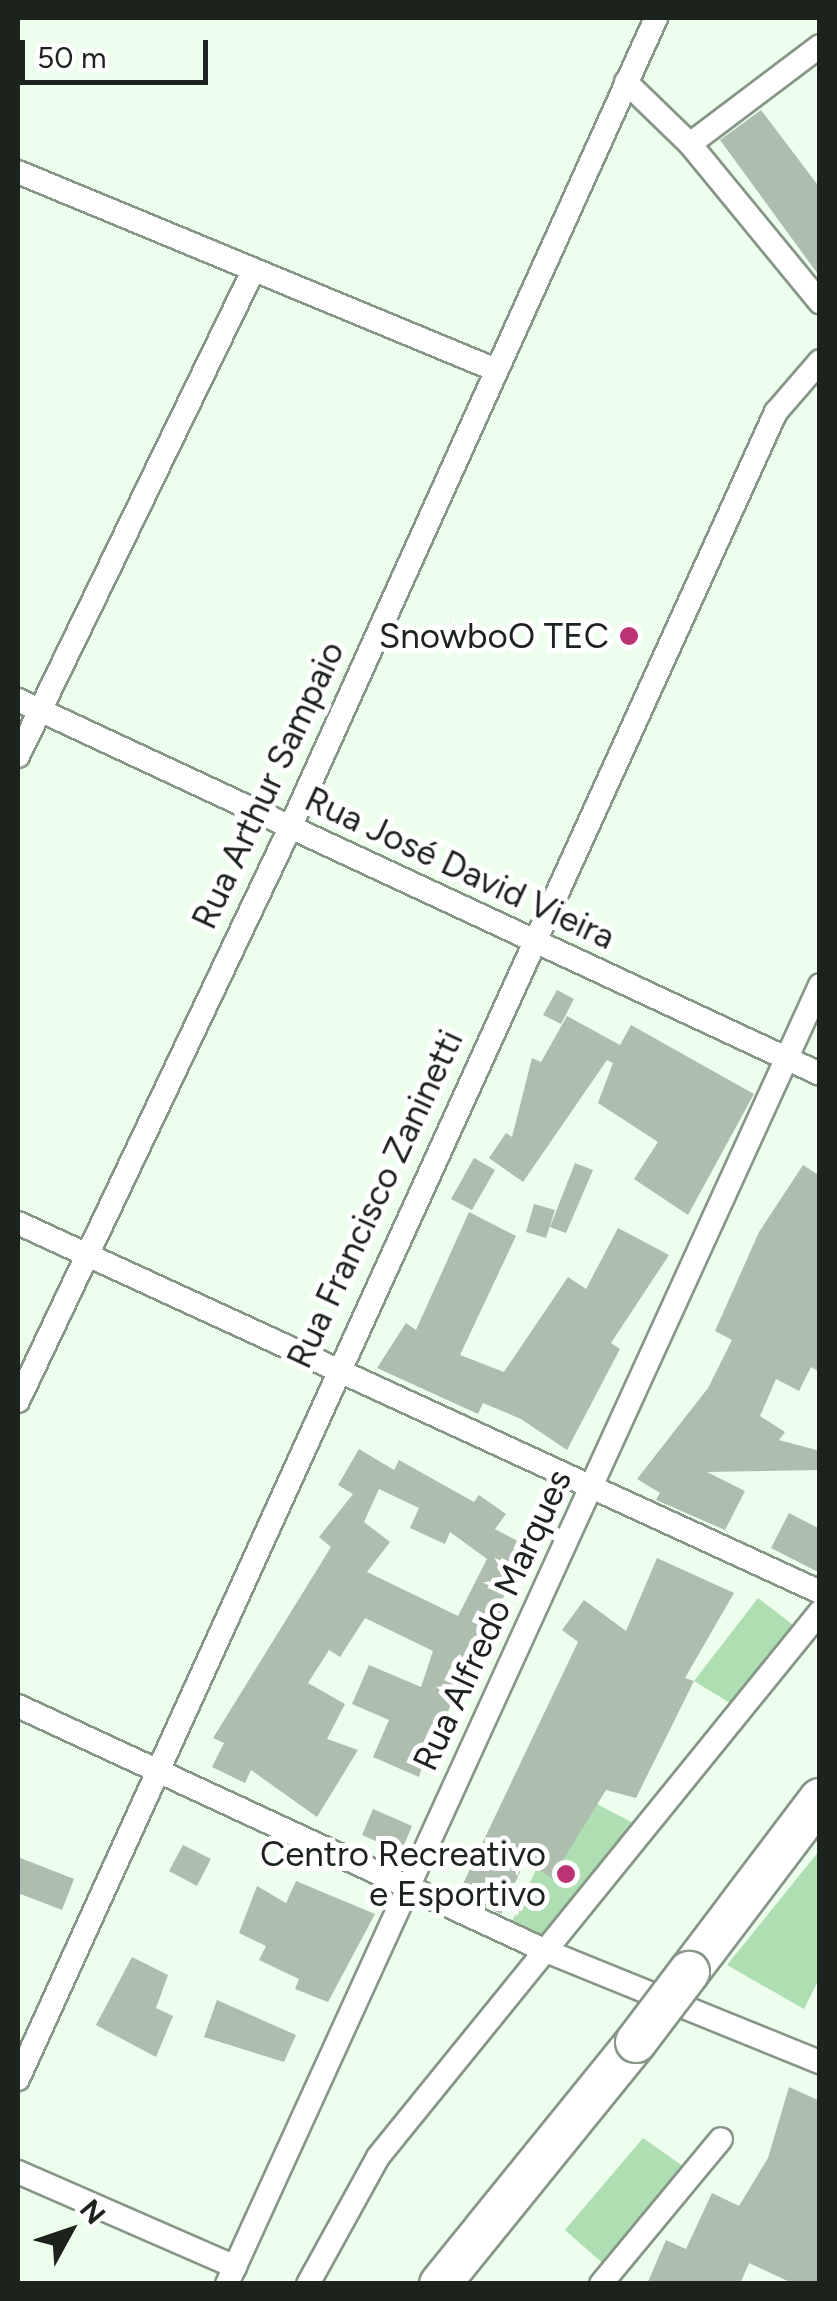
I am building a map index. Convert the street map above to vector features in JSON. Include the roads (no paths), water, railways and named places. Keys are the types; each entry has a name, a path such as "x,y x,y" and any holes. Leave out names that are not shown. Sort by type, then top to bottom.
{"highway":[{"path":"452,2275 636,2042 820,1799"}],"street":[{"name":"Rua Arthur Sampaio","path":"18,1401 290,828 656,18"},
{"path":"690,144 820,46"},
{"path":"626,82 690,144 820,302"},
{"path":"18,172 252,271 326,294 496,370"},
{"path":"18,756 252,271"},
{"name":"Rua Francisco Zaninetti","path":"18,2079 160,1772 335,1369 776,412 820,361"},
{"name":"Rua José David Vieira","path":"18,700 820,1074"},
{"name":"Rua Alfredo Marques","path":"231,2275 820,986"},
{"path":"18,1223 820,1592"},
{"path":"308,2284 378,2157 820,1612"},
{"path":"18,1706 546,1951 678,1986 820,2062"},
{"path":"602,2284 721,2138"},
{"path":"18,2172 231,2275"}],"place":[{"name":"SnowboO TEC","path":"629,636"},
{"name":"Centro Recreativo e Esportivo","path":"566,1874"}]}
